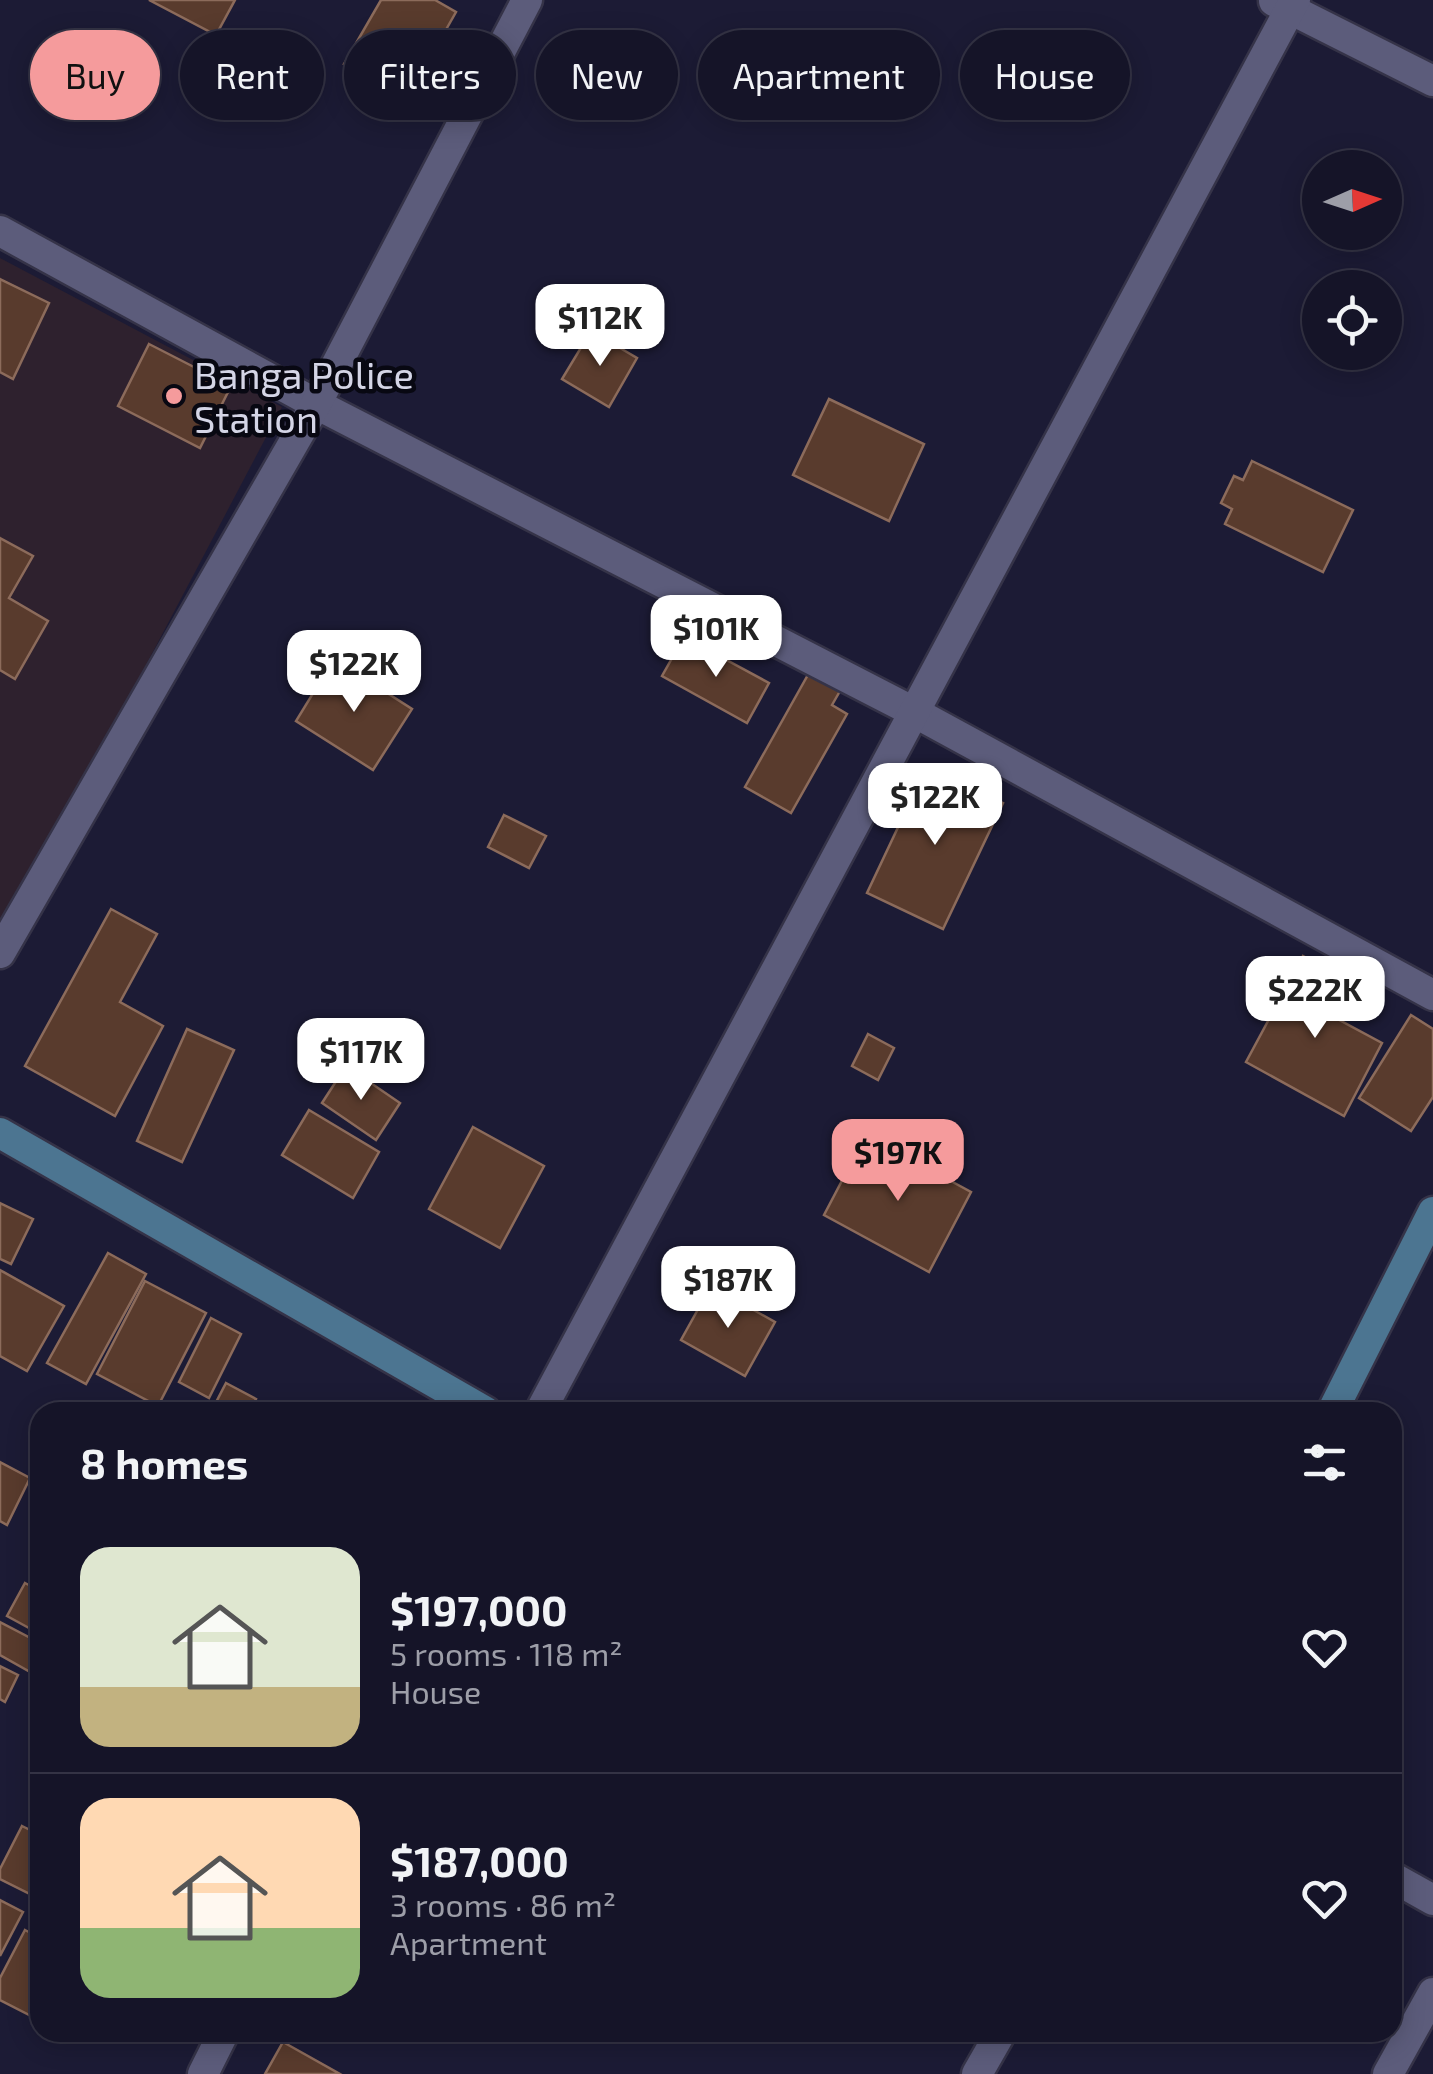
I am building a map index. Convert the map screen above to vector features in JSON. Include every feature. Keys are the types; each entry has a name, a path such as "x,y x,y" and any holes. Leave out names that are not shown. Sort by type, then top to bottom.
{"main road":[{"path":"0,1133 469,1402"},
{"path":"1337,1402 1433,1212"}],"street":[{"path":"0,953 316,404 526,0"},
{"path":"545,1402 1286,3 1433,81"},
{"path":"0,231 316,404 914,712 1433,995"},
{"path":"1402,1883 1433,1900"},
{"path":"1388,2074 1433,1994"},
{"path":"203,2074 219,2042"},
{"path":"977,2074 995,2042"}],"shaded area":[{"path":"0,258 282,407 0,942"}],"building":[{"path":"149,0 235,0 219,30 206,30"},
{"path":"381,0 435,0 456,12 446,30 364,30"},
{"path":"0,279 49,303 13,379 0,372"},
{"path":"591,331 637,358 609,407 562,379"},
{"name":"Banga Police Station","path":"149,344 231,386 200,448 118,406"},
{"path":"829,399 924,444 889,521 793,475"},
{"path":"1252,461 1353,510 1323,572 1225,524 1232,509 1221,503 1234,476 1243,480"},
{"path":"0,538 33,556 9,598 48,621 15,679 0,670"},
{"path":"684,637 769,683 747,723 662,676"},
{"path":"334,659 412,709 373,770 296,721"},
{"path":"809,673 840,691 832,705 847,714 791,813 745,787"},
{"path":"927,766 1003,803 943,929 867,893"},
{"path":"504,815 546,836 529,868 488,847"},
{"path":"111,909 157,934 120,1002 163,1026 115,1116 25,1066"},
{"path":"1303,956 1348,981 1330,1015 1382,1043 1344,1116 1246,1062"},
{"path":"1411,1015 1433,1029 1433,1097 1411,1131 1359,1098"},
{"path":"187,1029 234,1050 182,1162 137,1141"},
{"path":"868,1034 894,1048 878,1080 852,1066"},
{"path":"346,1066 400,1103 376,1140 322,1103"},
{"path":"309,1110 379,1152 353,1198 282,1155"},
{"path":"473,1127 544,1166 500,1248 429,1209"},
{"path":"866,1135 971,1192 929,1272 824,1215"},
{"path":"0,1203 33,1219 11,1264 0,1259"},
{"path":"108,1253 146,1274 86,1384 47,1363"},
{"path":"0,1270 64,1306 27,1371 0,1356"},
{"path":"145,1281 206,1313 160,1402 150,1402 97,1374"},
{"path":"711,1286 775,1322 745,1376 681,1340"},
{"path":"211,1318 241,1334 209,1398 179,1382"},
{"path":"226,1383 256,1399 255,1402 216,1402"},
{"path":"0,1462 30,1478 7,1525 0,1521"},
{"path":"25,1583 30,1586 30,1629 7,1616"},
{"path":"0,1622 30,1638 30,1672 0,1655"},
{"path":"0,1666 18,1675 5,1702 0,1699"},
{"path":"22,1826 30,1830 30,1894 0,1879 0,1869"},
{"path":"0,1900 23,1912 0,1956"},
{"path":"25,1930 30,1933 30,2015 0,2000 0,1978"},
{"path":"283,2042 340,2074 265,2074"}],"place":[{"name":"Banga Police Station","path":"174,396"}]}
